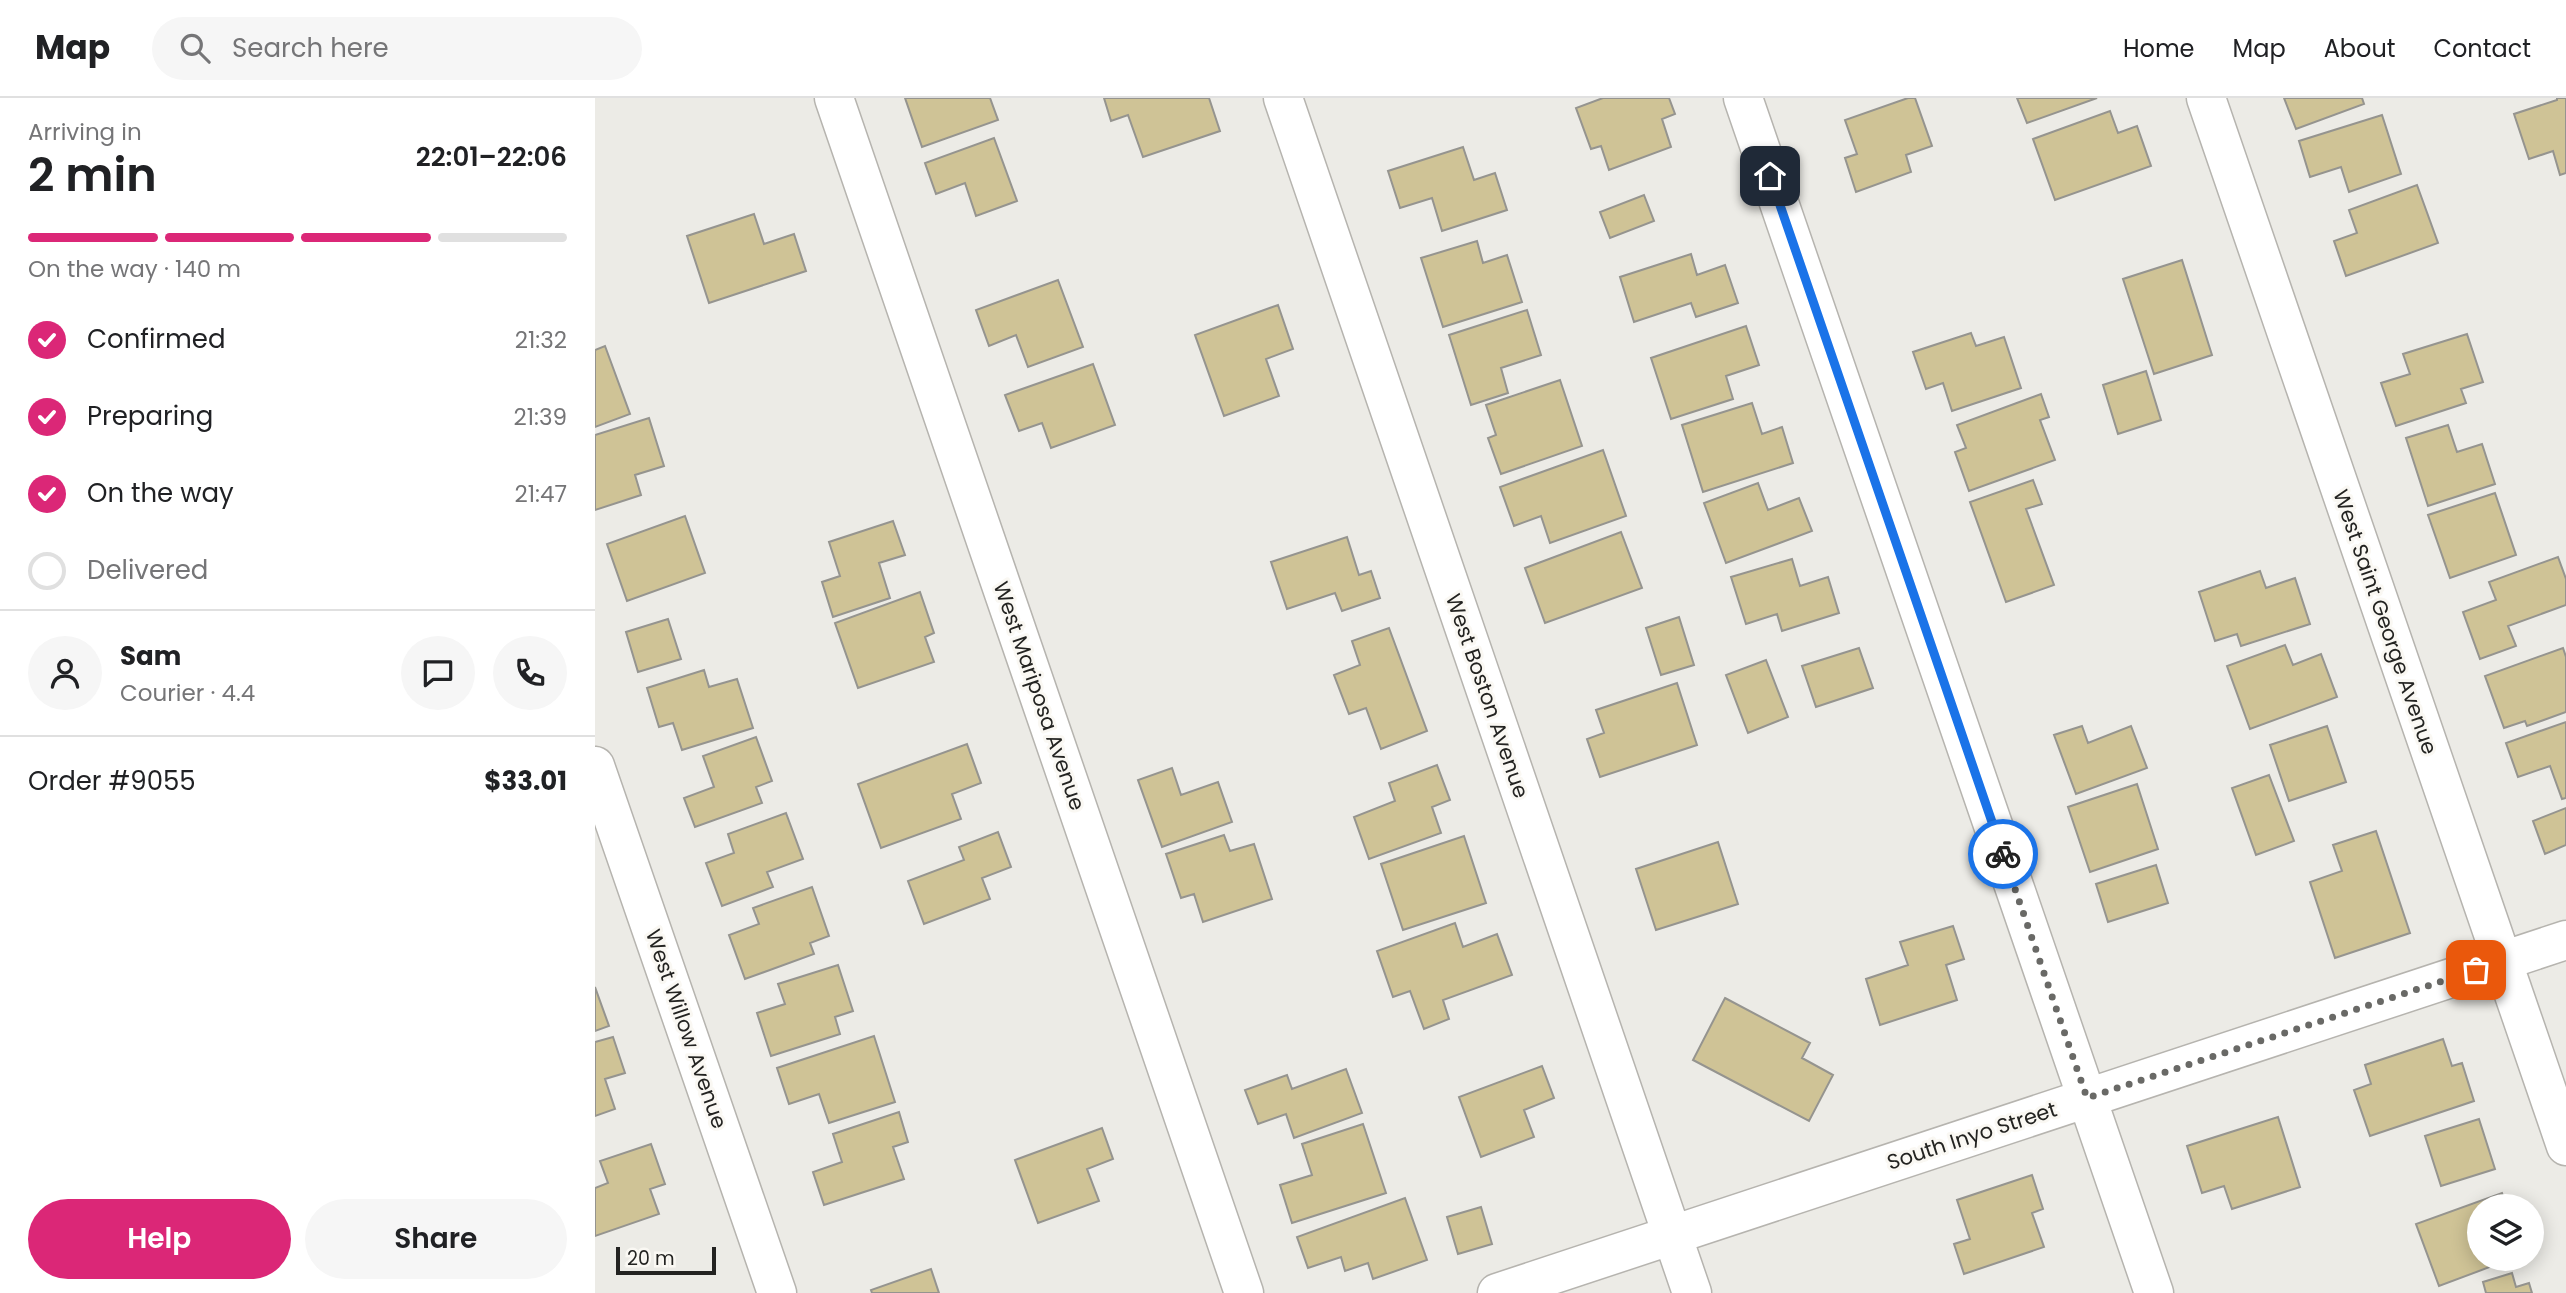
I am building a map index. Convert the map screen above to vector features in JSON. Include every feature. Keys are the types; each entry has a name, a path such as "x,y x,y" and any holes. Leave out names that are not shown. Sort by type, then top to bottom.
{"street":[{"name":"West Mariposa Avenue","path":"834,98 1244,1293"},
{"name":"West Boston Avenue","path":"1283,98 1692,1293"},
{"path":"1743,98 2154,1293"},
{"name":"West Saint George Avenue","path":"2206,98 2566,1146"},
{"name":"West Willow Avenue","path":"595,766 778,1293"},
{"name":"South Inyo Street","path":"1497,1293 2566,940"}],"building":[{"path":"905,98 990,98 998,120 922,147"},
{"path":"1104,98 1209,98 1220,131 1143,157 1128,115 1111,121"},
{"path":"1603,98 1669,98 1675,114 1662,119 1671,147 1609,170 1601,146 1591,149 1576,108"},
{"path":"1915,98 1932,146 1906,155 1911,172 1856,192 1845,158 1857,154 1845,120"},
{"path":"2017,98 2097,98 2027,123"},
{"path":"2284,98 2362,98 2364,104 2296,129"},
{"path":"2557,98 2566,98 2566,173 2560,175 2553,151 2529,159 2514,114"},
{"path":"2110,111 2118,133 2137,126 2151,166 2055,200 2033,139"},
{"path":"2382,115 2401,174 2349,192 2341,167 2310,177 2299,141"},
{"path":"994,138 1017,201 976,216 965,183 936,194 925,163"},
{"path":"1463,147 1474,180 1495,173 1507,210 1442,231 1432,198 1400,208 1388,171"},
{"path":"2417,185 2438,243 2346,276 2334,241 2357,233 2349,210"},
{"path":"1644,195 1654,221 1610,238 1600,212"},
{"path":"754,214 764,244 794,234 806,271 709,303 687,236"},
{"path":"1477,241 1483,263 1507,255 1522,302 1443,327 1421,258"},
{"path":"1691,254 1697,275 1725,265 1738,303 1696,317 1691,303 1634,322 1620,277"},
{"path":"2182,260 2212,355 2154,374 2123,279"},
{"path":"1058,280 1083,347 1028,367 1016,335 989,346 976,310"},
{"path":"1278,305 1293,349 1266,359 1279,396 1224,416 1195,335"},
{"path":"1527,310 1541,355 1501,368 1508,393 1471,405 1449,335"},
{"path":"1746,326 1759,365 1726,376 1733,399 1671,419 1651,358"},
{"path":"1971,333 1976,346 2004,337 2021,388 1952,411 1943,383 1926,389 1913,352"},
{"path":"2467,334 2483,382 2461,389 2466,403 2396,426 2381,383 2410,374 2403,354"},
{"path":"605,346 630,414 595,427 595,350"},
{"path":"1093,364 1115,425 1051,448 1042,423 1019,431 1005,395"},
{"path":"2146,371 2161,420 2118,434 2103,385"},
{"path":"1560,380 1582,446 1501,474 1488,438 1496,435 1486,405"},
{"path":"2041,394 2049,417 2040,420 2055,460 1969,491 1955,452 1966,448 1957,425"},
{"path":"1752,403 1762,434 1782,427 1793,463 1703,492 1682,425"},
{"path":"649,418 664,466 635,475 641,495 595,510 595,435"},
{"path":"2448,425 2457,452 2482,444 2495,484 2428,506 2406,438"},
{"path":"1603,450 1626,516 1550,543 1541,516 1514,526 1500,487"},
{"path":"2033,480 2042,504 2026,509 2054,585 2006,602 1970,502"},
{"path":"1758,483 1768,510 1799,498 1812,531 1726,563 1704,503"},
{"path":"2495,493 2516,555 2450,578 2428,515"},
{"path":"685,516 705,573 627,601 607,544"},
{"path":"893,521 905,555 879,563 890,598 833,617 822,582 840,576 829,542"},
{"path":"1621,532 1642,588 1545,623 1525,568"},
{"path":"1347,537 1359,575 1371,571 1380,598 1342,611 1335,593 1287,609 1271,562"},
{"path":"2558,557 2566,579 2566,605 2508,626 2516,646 2480,659 2463,612 2496,600 2489,582"},
{"path":"1792,559 1800,586 1828,577 1839,613 1782,631 1777,614 1746,624 1731,577"},
{"path":"2260,571 2266,588 2295,578 2310,624 2241,646 2237,634 2215,641 2199,592"},
{"path":"920,592 934,633 925,637 934,662 858,688 835,623"},
{"path":"1679,617 1694,665 1661,675 1646,628"},
{"path":"668,619 681,659 638,672 626,632"},
{"path":"1389,628 1427,731 1381,749 1366,708 1349,714 1334,675 1360,665 1352,641"},
{"path":"2285,645 2293,665 2321,654 2337,697 2250,729 2227,666"},
{"path":"1859,648 1873,688 1816,707 1802,666"},
{"path":"2563,648 2566,657 2566,712 2527,726 2525,721 2504,728 2485,676"},
{"path":"1766,660 1788,717 1748,733 1726,675"},
{"path":"704,670 709,687 737,679 753,728 682,750 673,723 659,727 647,688"},
{"path":"1677,683 1697,745 1600,777 1587,739 1604,733 1596,710"},
{"path":"2566,722 2566,798 2562,799 2550,766 2518,777 2506,743"},
{"path":"2082,726 2088,743 2131,726 2147,768 2076,794 2054,735"},
{"path":"2327,726 2346,782 2289,801 2270,745"},
{"path":"756,737 772,781 756,787 762,803 695,827 684,798 714,787 703,756"},
{"path":"967,744 981,783 952,794 961,819 881,848 858,784"},
{"path":"1437,765 1450,800 1432,807 1441,833 1369,859 1354,817 1395,801 1389,783"},
{"path":"1172,768 1181,795 1218,782 1232,822 1162,847 1138,780"},
{"path":"2269,775 2294,841 2256,855 2232,788"},
{"path":"2137,784 2158,849 2090,872 2068,807"},
{"path":"2566,808 2566,845 2545,854 2533,821"},
{"path":"786,813 803,859 767,872 773,887 722,906 706,863 734,853 728,834"},
{"path":"2376,831 2410,933 2335,958 2310,882 2342,871 2333,845"},
{"path":"998,832 1011,867 982,878 990,899 924,924 908,881 964,860 959,847"},
{"path":"1224,835 1230,851 1254,844 1272,899 1203,922 1194,894 1181,898 1166,854"},
{"path":"1464,836 1486,903 1403,930 1381,864"},
{"path":"1718,842 1738,904 1656,930 1636,869"},
{"path":"2156,865 2168,903 2108,922 2096,884"},
{"path":"812,887 829,936 810,943 814,954 745,979 729,935 759,924 753,908"},
{"path":"1455,923 1463,947 1497,934 1512,975 1443,1000 1449,1019 1424,1029 1410,991 1393,997 1377,951"},
{"path":"1953,926 1964,959 1946,965 1957,1000 1880,1025 1866,979 1908,965 1900,942"},
{"path":"838,965 853,1011 835,1017 840,1034 771,1056 757,1013 785,1004 778,984"},
{"path":"595,987 609,1026 595,1031"},
{"path":"1725,998 1810,1043 1802,1058 1833,1075 1809,1121 1693,1060"},
{"path":"874,1036 895,1102 829,1123 819,1094 789,1104 777,1068"},
{"path":"613,1037 625,1073 605,1079 615,1109 595,1116 595,1042"},
{"path":"2443,1039 2452,1066 2462,1063 2474,1101 2370,1136 2354,1090 2371,1084 2365,1065"},
{"path":"1542,1066 1554,1098 1524,1110 1534,1137 1481,1157 1459,1097"},
{"path":"1346,1069 1362,1113 1294,1138 1286,1114 1258,1124 1245,1090 1287,1075 1292,1089"},
{"path":"899,1112 908,1142 893,1147 904,1179 824,1205 813,1172 842,1162 833,1134"},
{"path":"2278,1117 2300,1187 2232,1209 2224,1186 2202,1193 2187,1146"},
{"path":"2479,1119 2495,1169 2441,1186 2425,1136"},
{"path":"1363,1124 1386,1193 1292,1223 1280,1185 1312,1175 1302,1144"},
{"path":"1102,1128 1113,1159 1087,1169 1099,1201 1038,1223 1015,1160"},
{"path":"651,1144 665,1184 650,1189 659,1214 595,1236 595,1188 608,1183 600,1161"},
{"path":"2032,1175 2043,1209 2032,1213 2044,1247 1964,1274 1954,1244 1970,1239 1957,1200"},
{"path":"1405,1198 1427,1260 1373,1279 1368,1263 1345,1271 1341,1257 1308,1268 1297,1237"},
{"path":"2467,1206 2467,1271 2479,1271 2439,1286 2416,1224"},
{"path":"1481,1207 1492,1244 1458,1254 1447,1217"},
{"path":"931,1269 939,1293 872,1293 871,1290"},
{"path":"2512,1273 2516,1287 2529,1283 2532,1293 2486,1293 2483,1282"}],"way so far":[{"path":"2003,854 2087,1098 2476,970"}],"route":[{"path":"1770,176 2003,854"}]}
